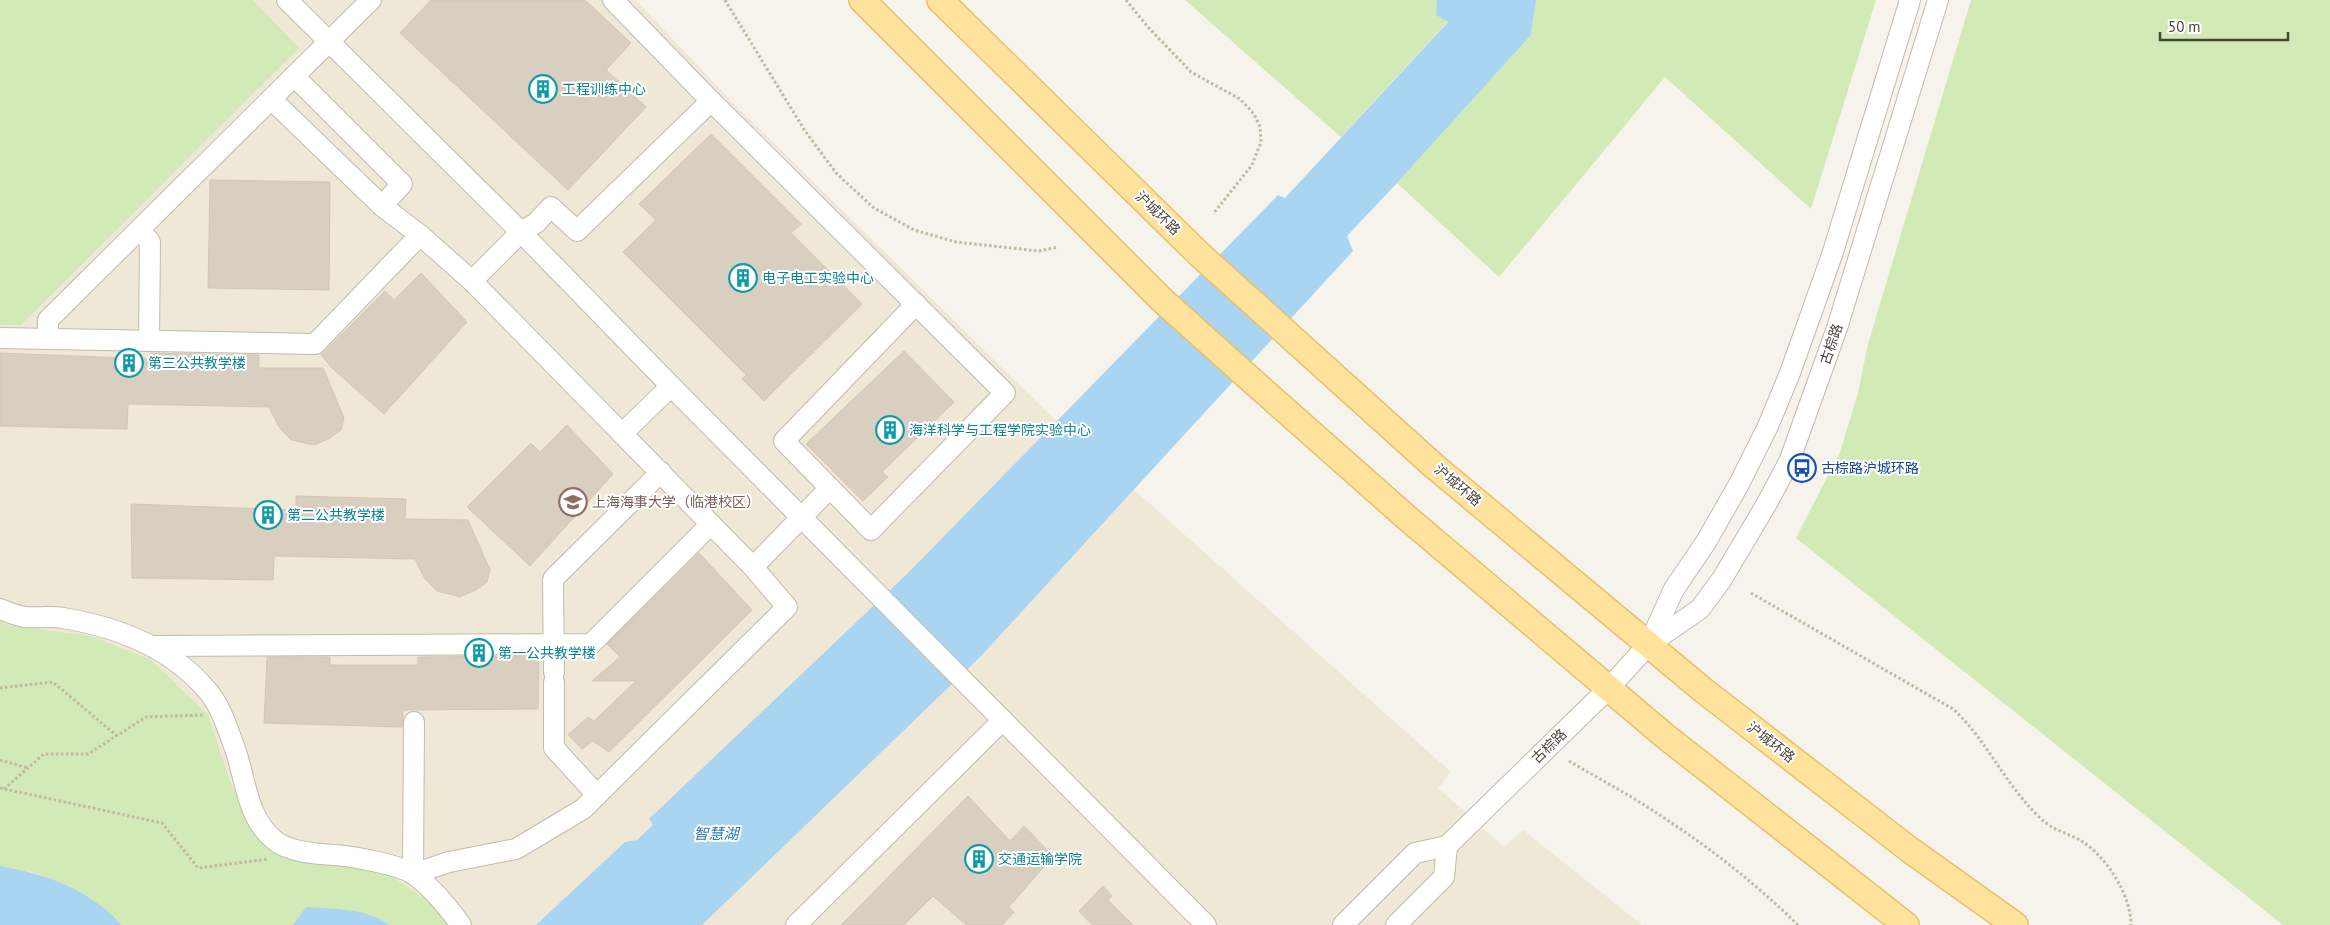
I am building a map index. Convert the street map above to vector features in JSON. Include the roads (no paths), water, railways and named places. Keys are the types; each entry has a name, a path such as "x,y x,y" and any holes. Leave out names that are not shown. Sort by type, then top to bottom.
{"main road":[{"path":"862,0 1162,300 1249,378 1406,517 1608,689 1906,925"},
{"name":"沪城环路","path":"940,0 1200,255 1434,466 1703,690 1910,850 2015,925"}],"street":[{"path":"287,0 521,232 671,386 965,680 1206,925"},
{"path":"48,338 48,320 370,0"},
{"path":"613,0 711,101 916,304 1005,393 871,530 784,441 916,304"},
{"name":"古棕路","path":"1649,644 1674,589 1706,542 1739,484 1768,426 1790,373 1832,254 1910,0"},
{"name":"古棕路","path":"1447,846 1608,689 1649,644 1700,609 1722,579 1789,462 1837,328 1938,0"},
{"path":"294,76 402,184 382,206"},
{"path":"271,99 382,206 420,235 472,282 661,472 753,567 787,607 583,809 516,849 449,862 414,874"},
{"path":"472,282 521,232 536,223 551,207 577,231 711,101"},
{"path":"140,230 150,242 148,340"},
{"path":"0,338 315,344 420,235"},
{"path":"623,433 671,386"},
{"path":"597,795 554,748 553,579 661,472"},
{"path":"753,567 830,488"},
{"path":"153,646 591,644 711,524"},
{"path":"0,609 24,617 55,616 88,622 122,632 153,646 207,689 222,714 237,755 254,816 274,840 309,854 335,855 386,864 414,874 447,906 460,925"},
{"path":"796,925 1003,720"},
{"path":"414,722 414,874"},
{"path":"1344,925 1415,853 1447,846 1444,877 1396,925"}],"water":[{"name":"智慧湖","path":"1437,0 1536,0 1531,35 1347,236 1353,251 981,656 702,925 536,925 625,842 637,840 653,825 649,819 908,573 1278,195 1285,198 1448,22 1436,15"},
{"path":"0,866 40,875 65,885 101,906 121,925 0,925"},
{"path":"306,907 360,912 380,919 389,925 293,925"}],"place":[{"name":"工程训练中心","path":"543,89"},
{"name":"电子电工实验中心","path":"743,278"},
{"name":"第三公共教学楼","path":"129,363"},
{"name":"海洋科学与工程学院实验中心","path":"890,430"},
{"name":"古棕路沪城环路","path":"1802,468"},
{"name":"上海海事大学（临港校区）","path":"573,502"},
{"name":"第二公共教学楼","path":"268,515"},
{"name":"第一公共教学楼","path":"479,653"},
{"name":"交通运输学院","path":"979,859"}]}
